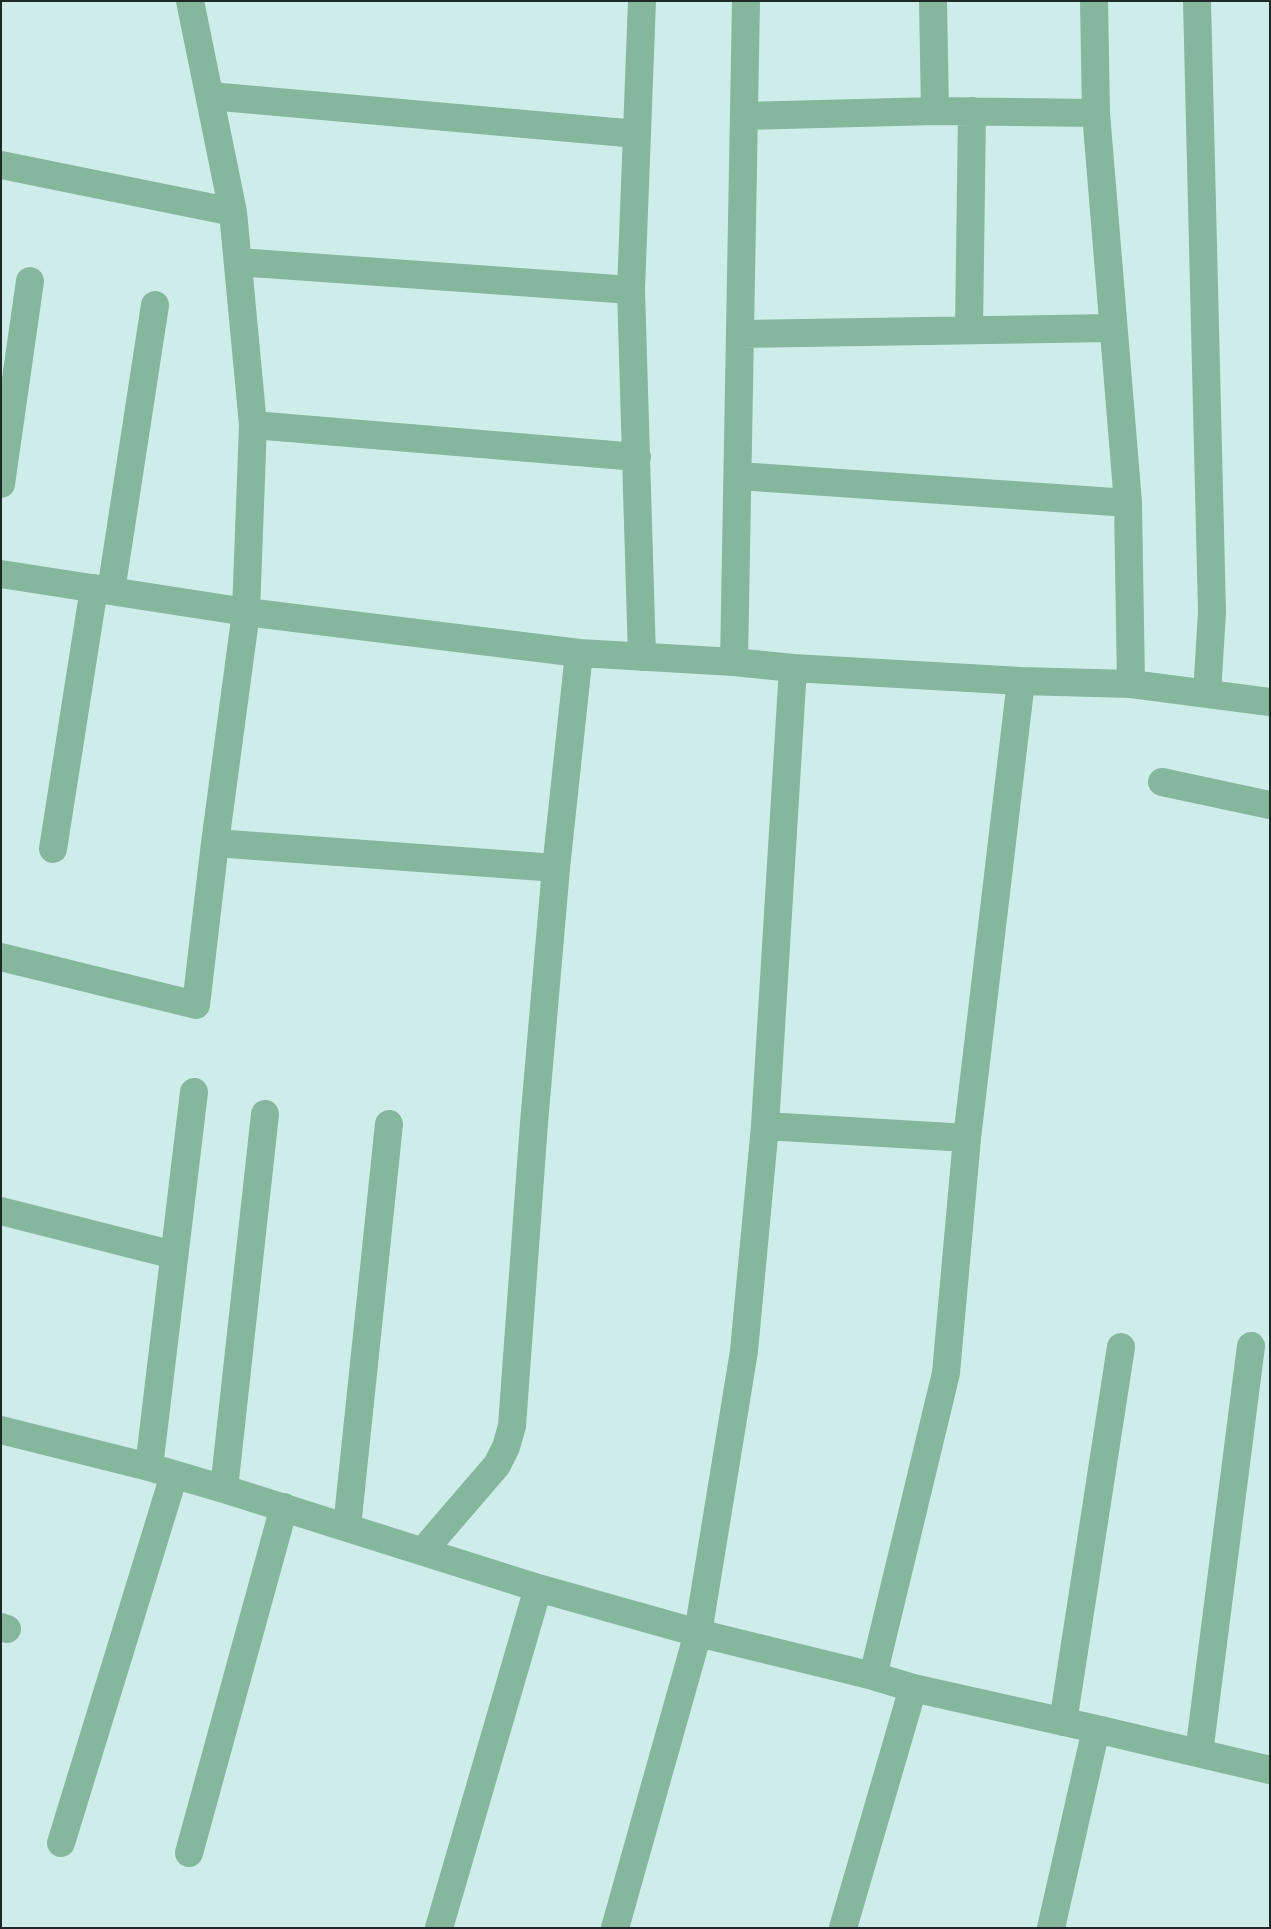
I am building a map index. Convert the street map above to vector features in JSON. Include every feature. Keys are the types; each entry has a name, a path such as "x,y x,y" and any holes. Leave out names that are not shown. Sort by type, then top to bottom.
{"street":[{"path":"1,957 196,1005 215,843 246,612 253,426 232,212 190,1"},
{"path":"642,1 631,290 642,657"},
{"path":"734,662 739,476 746,1"},
{"path":"933,1 934,111"},
{"path":"1094,1 1096,113 1128,503 1132,684"},
{"path":"1197,1 1212,612 1207,694"},
{"path":"210,96 637,134"},
{"path":"744,116 934,111 1096,113"},
{"path":"969,330 972,111"},
{"path":"1,165 232,212"},
{"path":"238,262 631,290"},
{"path":"1,484 30,281"},
{"path":"53,849 155,305"},
{"path":"741,334 1113,328"},
{"path":"253,426 636,458"},
{"path":"739,476 1128,503"},
{"path":"1,574 246,612 579,653 1021,681 1132,684 1270,702"},
{"path":"423,1551 497,1465 506,1447 512,1426 534,1123 556,868 579,653"},
{"path":"614,1928 698,1633 744,1351 765,1126 793,668"},
{"path":"873,1676 946,1373 966,1138 1021,681"},
{"path":"1162,782 1270,805"},
{"path":"215,843 556,868"},
{"path":"149,1467 194,1092"},
{"path":"224,1489 265,1114"},
{"path":"347,1527 389,1124"},
{"path":"765,1126 966,1138"},
{"path":"1,1211 174,1255"},
{"path":"1198,1753 1251,1346"},
{"path":"1063,1722 1121,1347"},
{"path":"1,1430 149,1467 284,1507 538,1588 698,1633 873,1676 912,1688 1270,1770"},
{"path":"60,1843 174,1475"},
{"path":"189,1853 284,1507"},
{"path":"440,1928 538,1588"},
{"path":"843,1928 912,1688"},
{"path":"1051,1928 1096,1729"}]}
